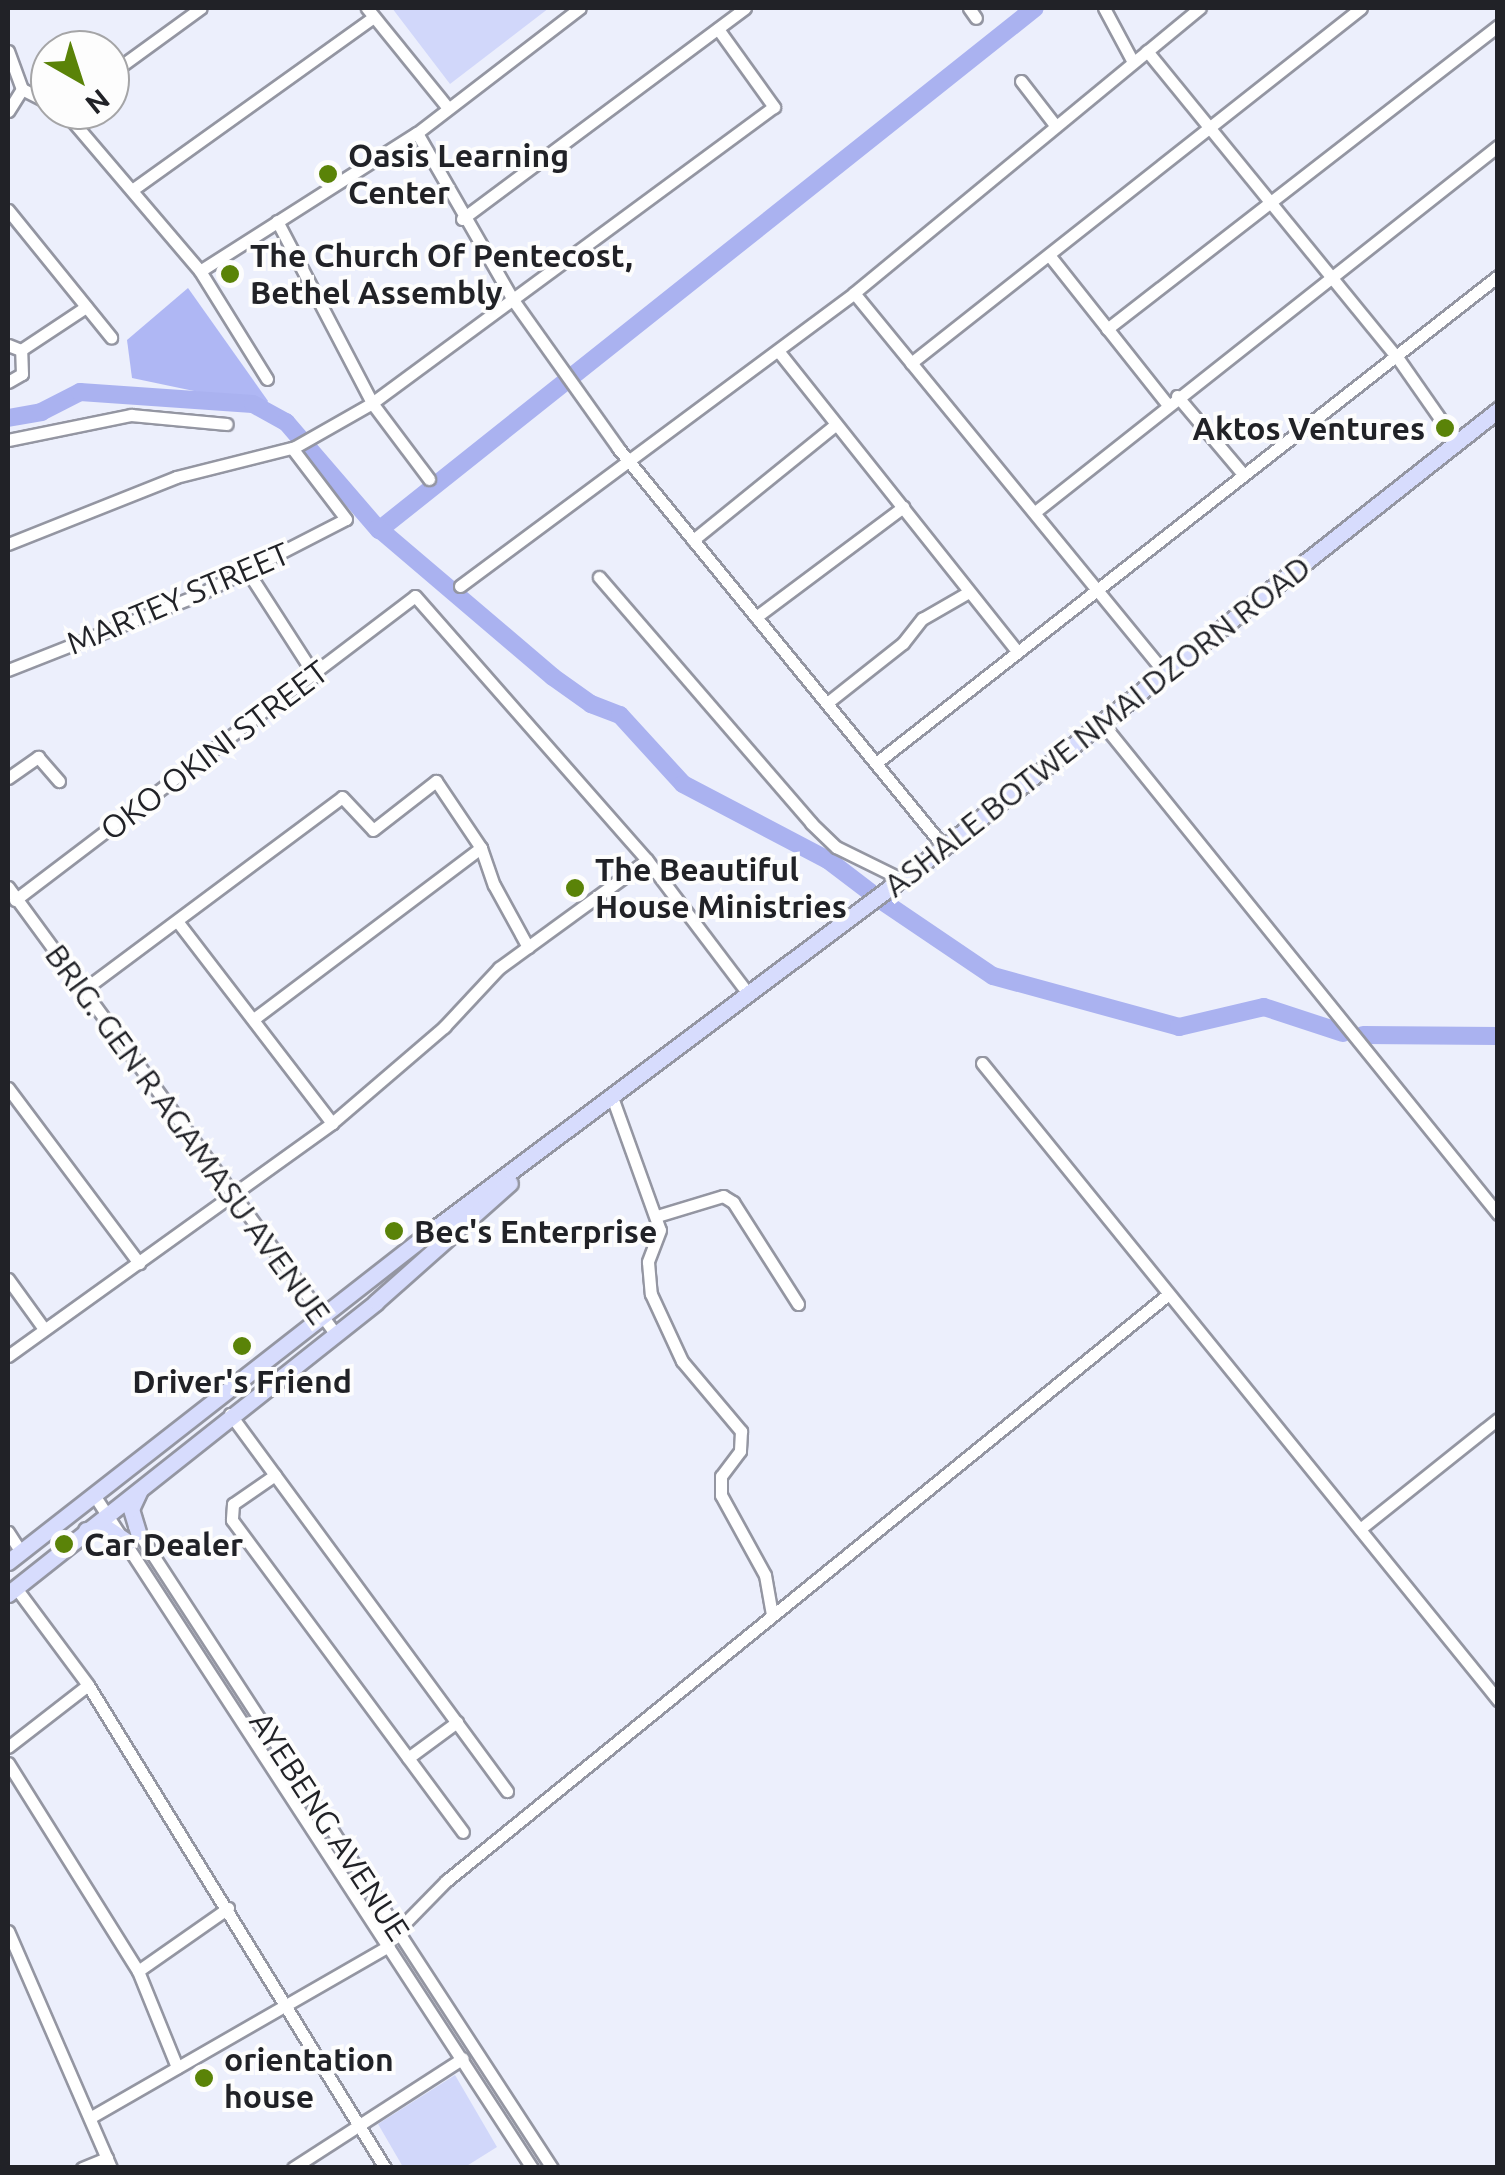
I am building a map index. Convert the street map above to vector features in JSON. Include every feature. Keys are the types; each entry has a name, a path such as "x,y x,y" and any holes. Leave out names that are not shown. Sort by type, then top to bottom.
{"main road":[{"name":"ASHALE BOTWE NMAI DZORN ROAD","path":"14,1557 612,1096 901,880 1498,410"},
{"name":"ASHALE BOTWE NMAI DZORN ROAD","path":"12,1591 448,1242 549,1146"},
{"path":"86,1530 108,1528 133,1537 131,1509 144,1485"}],"street":[{"path":"130,59 201,8"},
{"path":"200,271 417,133 580,8"},
{"path":"462,219 745,8"},
{"path":"1104,8 1134,62"},
{"path":"460,586 602,477 630,464 854,293 1200,8"},
{"path":"911,363 1361,8"},
{"path":"132,190 370,12 448,108"},
{"path":"1107,329 1498,26"},
{"path":"8,544 176,477 293,447 372,403 774,107 718,29"},
{"path":"8,51 22,88 30,92"},
{"path":"1147,51 1397,356 1457,442"},
{"path":"1021,81 1055,125"},
{"path":"8,111 22,88"},
{"path":"80,130 200,271 266,379"},
{"path":"417,133 462,219 512,300 630,464 944,846"},
{"path":"1035,512 1331,274 1498,146"},
{"path":"8,210 111,336"},
{"path":"277,221 372,403 429,479"},
{"path":"1049,255 1107,329 1242,474"},
{"path":"876,763 1498,276"},
{"path":"854,293 1166,673"},
{"path":"22,350 86,307"},
{"path":"8,344 22,350"},
{"path":"8,382 22,374 22,350"},
{"path":"778,352 1016,650"},
{"path":"8,440 131,416 227,424"},
{"path":"693,540 835,424"},
{"name":"MARTEY STREET","path":"8,670 248,572 346,519 293,447"},
{"path":"756,617 903,508"},
{"path":"248,572 315,676"},
{"path":"599,577 811,823 836,848 901,880"},
{"path":"827,703 903,643 922,619 969,592"},
{"name":"OKO OKINI STREET","path":"15,900 315,676 411,598 422,600 646,860"},
{"path":"1102,723 1498,1214"},
{"path":"8,778 38,757 59,782"},
{"path":"82,990 342,797 374,830 436,781 482,848 494,885 528,947"},
{"path":"255,1018 482,848"},
{"path":"8,1356 332,1123 528,947 646,860 749,996"},
{"name":"BRIG. GEN R AGAMASU AVENUE","path":"8,887 334,1332"},
{"path":"177,921 332,1123"},
{"path":"982,1062 1166,1296 1498,1700"},
{"path":"8,1088 140,1263"},
{"path":"612,1096 657,1216 658,1242 648,1262 651,1294 691,1374 737,1420 740,1451 724,1468 721,1495 765,1576 772,1614"},
{"path":"657,1216 723,1196 733,1202 798,1304"},
{"path":"8,1280 44,1329"},
{"path":"398,1930 446,1881 1166,1296"},
{"path":"230,1414 507,1791"},
{"path":"1360,1529 1498,1419"},
{"path":"275,1475 233,1504 232,1520 464,1832"},
{"name":"AYEBENG AVENUE","path":"99,1491 398,1930 552,2168"},
{"path":"8,1532 14,1557"},
{"name":"AYEBENG AVENUE","path":"133,1537 532,2168"},
{"path":"12,1591 88,1685 289,2001 386,2168"},
{"path":"8,1746 88,1685"},
{"path":"408,1758 457,1722"},
{"path":"8,1762 138,1971 177,2067"},
{"path":"138,1971 228,1908"},
{"path":"8,1931 93,2116 109,2163 82,2168"},
{"path":"93,2116 389,1946"},
{"path":"293,2168 463,2058"}],"shaded area":[{"path":"392,8 549,8 450,84"},
{"path":"188,288 268,401 265,406 132,378 127,340"},
{"path":"455,2075 497,2147 465,2167 403,2167 378,2124"}],"waterway":[{"path":"8,418 41,412 80,392 253,404 286,422 379,530 1035,8"},
{"path":"378,528 553,677 591,704 620,715 683,784 828,860 870,892"},
{"path":"885,903 993,976 1179,1027 1264,1007 1343,1033"},
{"path":"1363,1035 1498,1036"}],"place":[{"name":"Oasis Learning Center","path":"328,174"},
{"name":"The Church Of Pentecost, Bethel Assembly","path":"230,274"},
{"name":"Aktos Ventures","path":"1445,428"},
{"name":"The Beautiful House Ministries","path":"575,888"},
{"name":"Bec's Enterprise","path":"394,1231"},
{"name":"Driver's Friend","path":"242,1346"},
{"name":"Car Dealer","path":"64,1544"},
{"name":"orientation house","path":"204,2078"}]}
